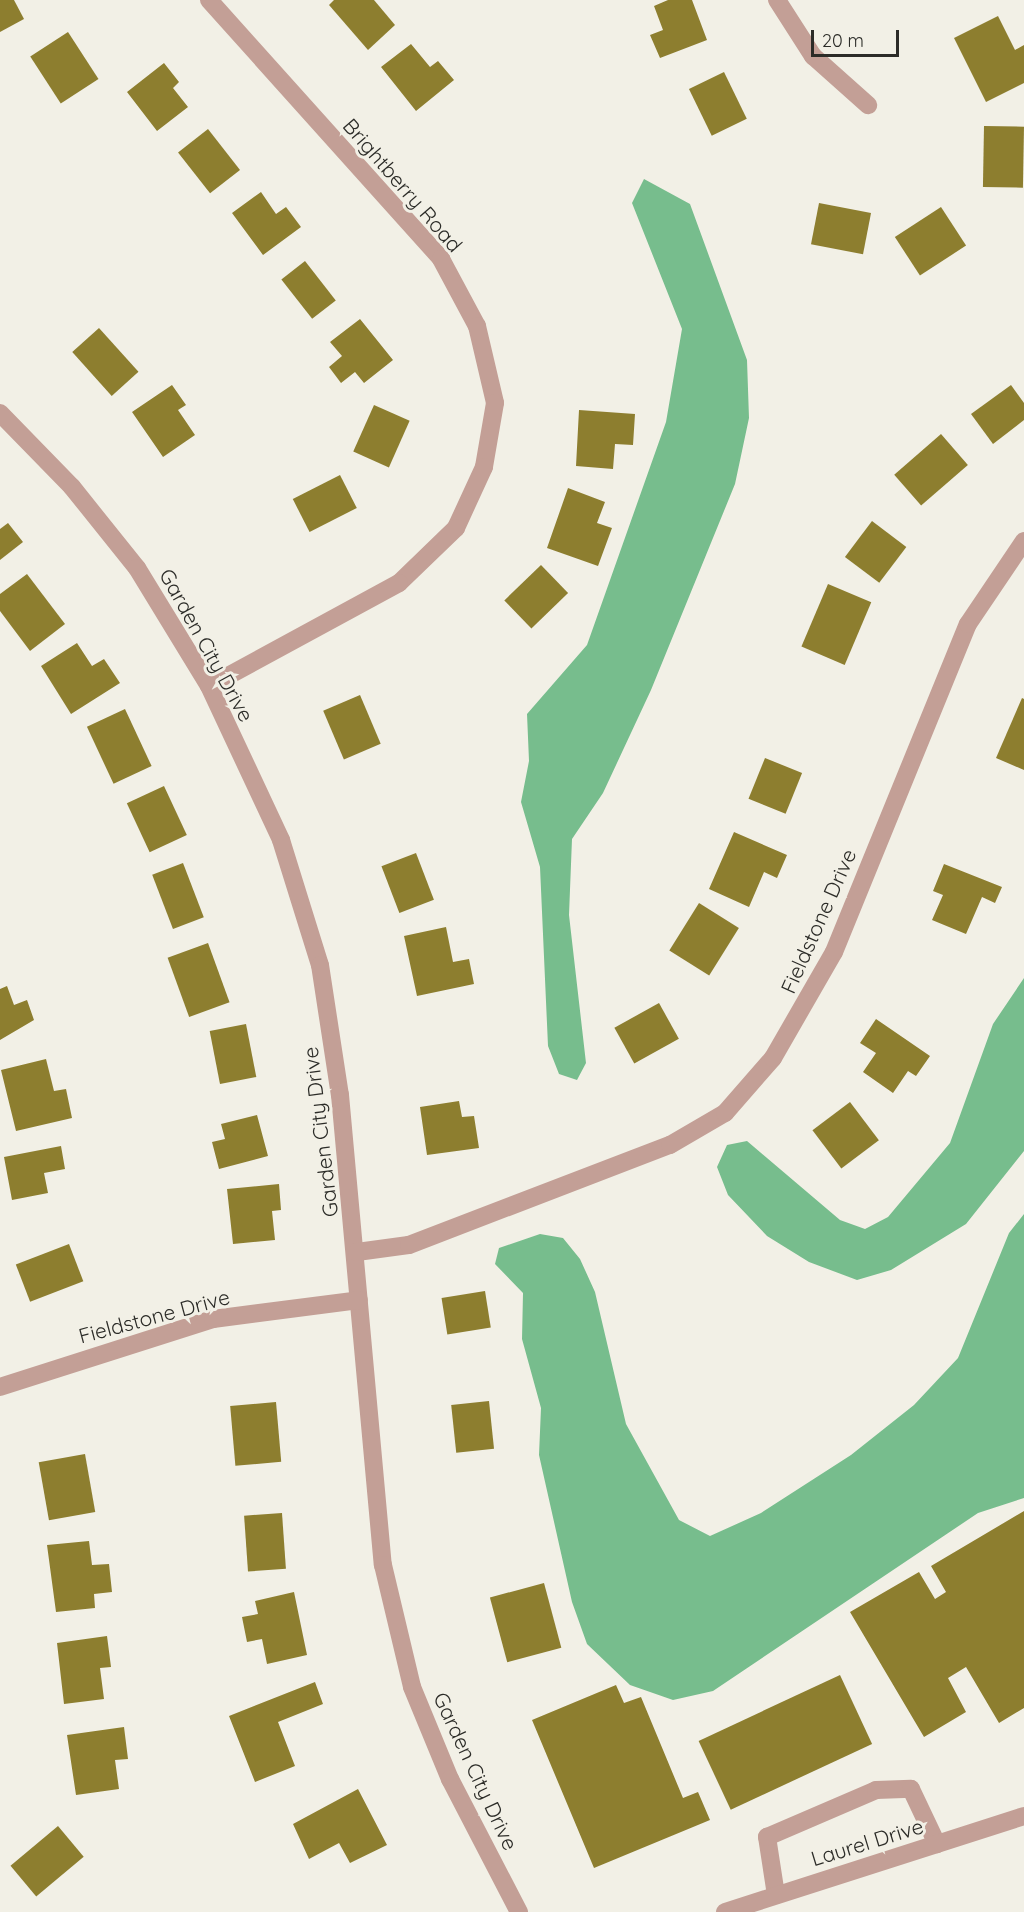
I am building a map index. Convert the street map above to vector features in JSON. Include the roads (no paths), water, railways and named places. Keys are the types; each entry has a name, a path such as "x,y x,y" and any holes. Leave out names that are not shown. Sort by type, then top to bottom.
{"street":[{"name":"Brightberry Road","path":"209,0 441,259 477,326 495,403 484,467 456,528 399,583 209,686"},
{"path":"777,0 813,56 868,105"},
{"name":"Garden City Drive","path":"0,413 72,487 137,568 209,686 281,840 320,965 357,1252 359,1300 382,1565 412,1687 450,1779 519,1912"},
{"name":"Fieldstone Drive","path":"357,1252 409,1245 670,1145 725,1113 773,1058 828,962 968,624 1024,541"},
{"name":"Fieldstone Drive","path":"0,1387 213,1319 359,1300"},
{"path":"776,1895 767,1837 876,1790 912,1789 937,1844"},
{"name":"Laurel Drive","path":"724,1912 1024,1816"}]}
